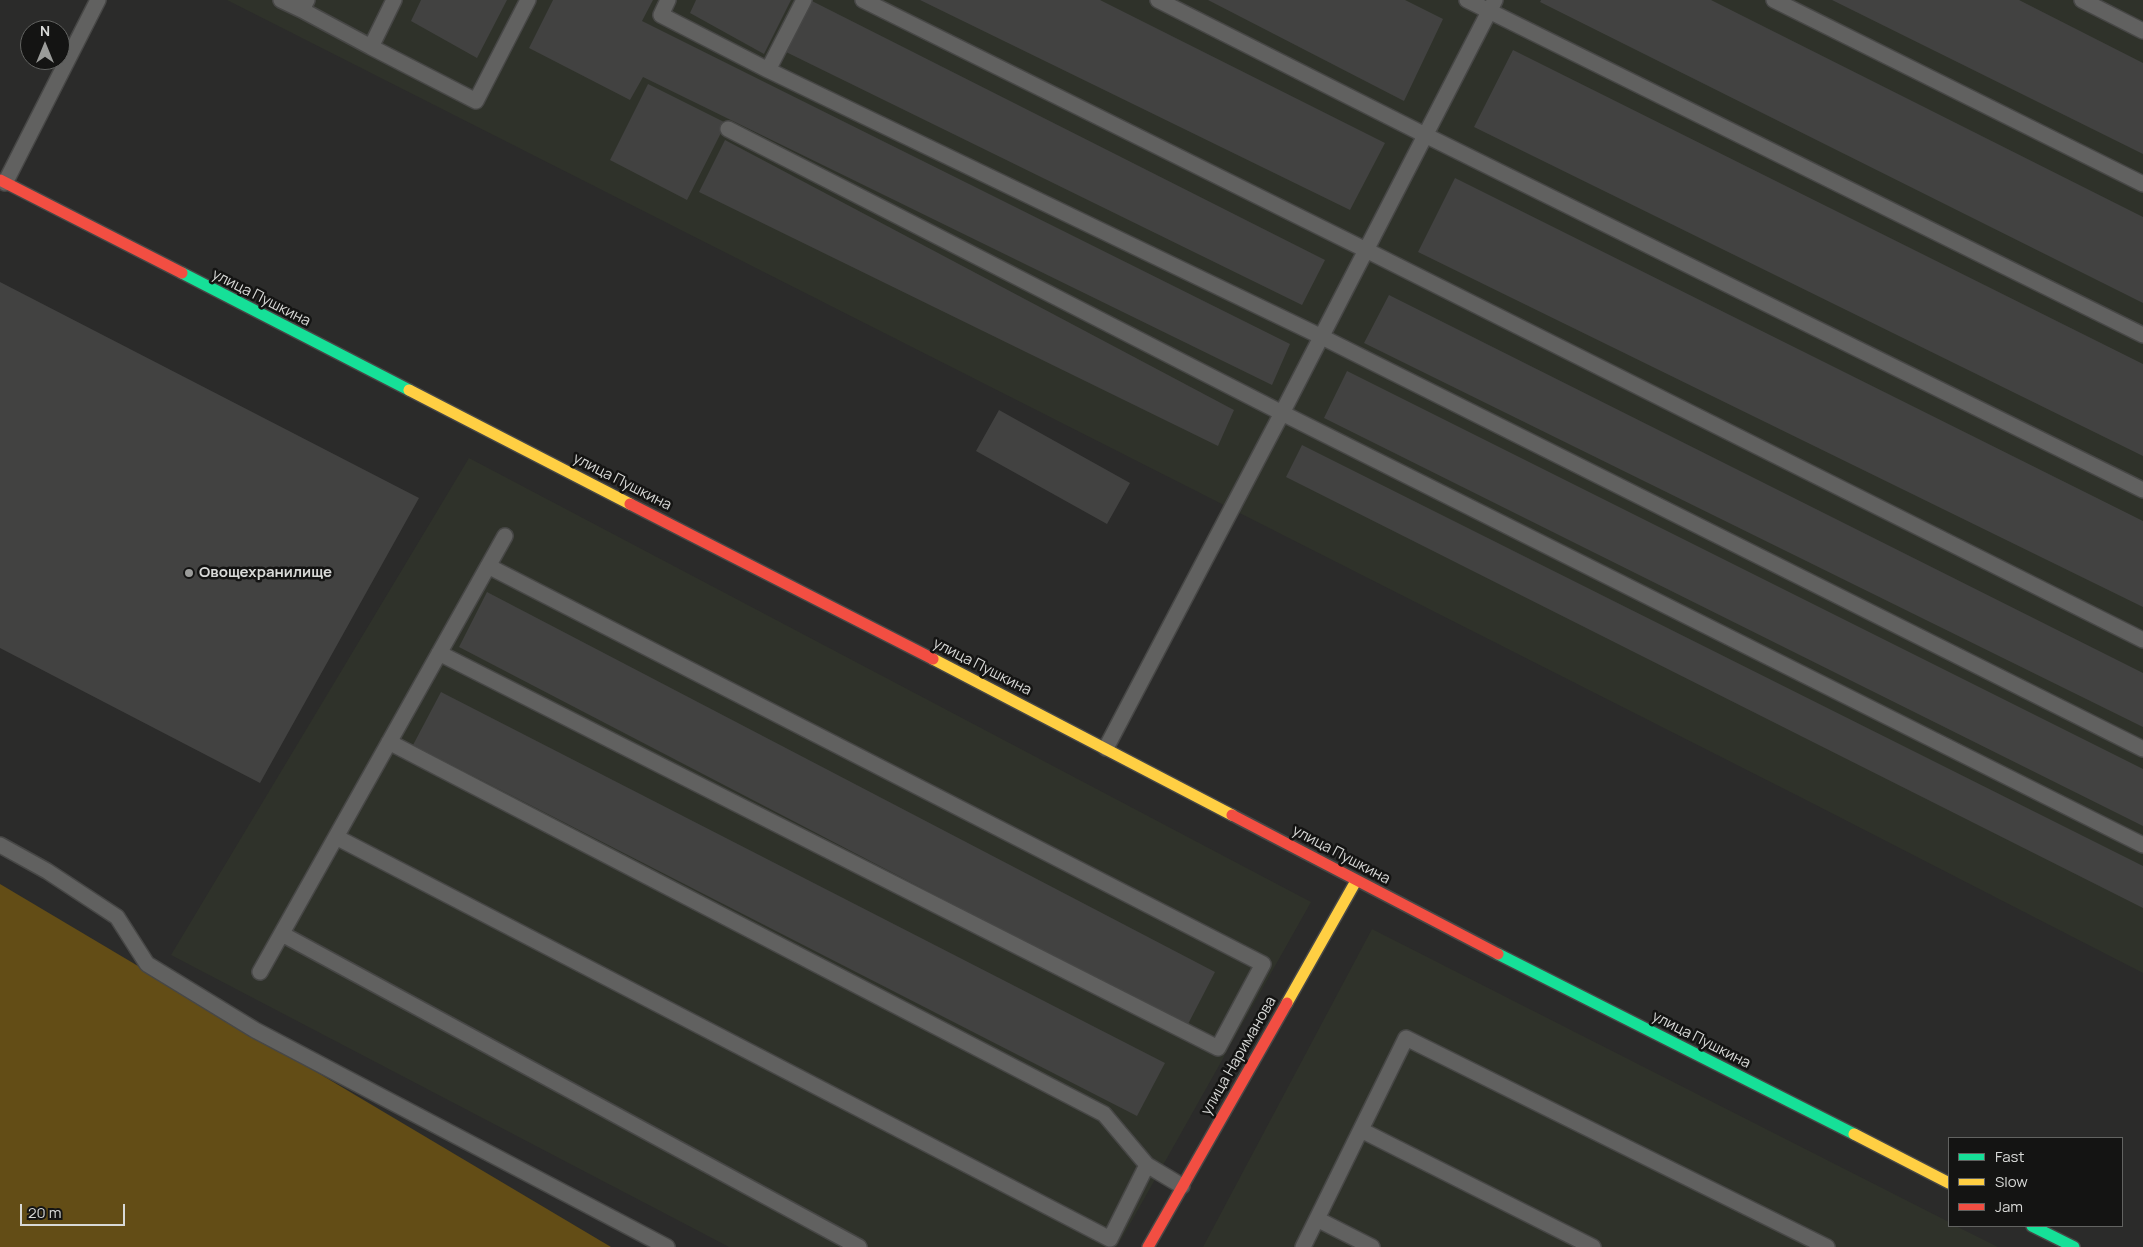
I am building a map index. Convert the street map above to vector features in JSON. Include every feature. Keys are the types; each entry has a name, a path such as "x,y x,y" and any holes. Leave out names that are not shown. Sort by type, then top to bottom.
{"main road":[{"name":"улица Пушкина","path":"2,182 1106,748 1356,881 1948,1182"},
{"name":"улица Нариманова","path":"1153,1245 1182,1186 1356,881"},
{"path":"2034,1227 2074,1247"}],"lane":[{"path":"2,182 98,0"},
{"path":"281,0 304,5 371,47 476,101 528,0"},
{"path":"371,47 394,0"},
{"path":"668,0 661,15 768,70 1322,336 2143,749"},
{"path":"768,70 804,0"},
{"path":"863,0 2143,640"},
{"path":"1158,0 1425,135 2143,490"},
{"path":"1467,0 1492,6 2143,335"},
{"path":"1774,0 2143,184"},
{"path":"2082,0 2143,31"},
{"path":"1106,748 1282,413 1492,6"},
{"path":"728,129 1282,413 2143,845"},
{"path":"260,972 505,536"},
{"path":"439,653 1218,1048 1263,964 488,566"},
{"path":"389,742 1104,1114 1147,1165 1182,1186"},
{"path":"336,837 1110,1239 1147,1165"},
{"path":"0,845 47,871 117,917 147,964 255,1030 667,1247"},
{"path":"282,934 859,1247"},
{"path":"1303,1247 1406,1038 1827,1247"},
{"path":"1360,1130 1593,1247"},
{"path":"1317,1219 1372,1247"}],"shaded area":[{"path":"227,0 2143,0 2143,973 1812,803"},
{"path":"469,458 1311,902 1117,1247 729,1247 171,955"},
{"path":"0,884 611,1247 0,1247"},
{"path":"1372,929 1948,1221 1948,1227 1958,1227 1998,1247 1203,1247"}],"building":[{"path":"421,0 507,0 477,58 411,21"},
{"path":"553,0 653,0 642,21 1290,344 1272,385 643,77 630,100 529,48"},
{"path":"696,0 791,0 764,54 690,13"},
{"path":"920,0 1100,0 1385,143 1350,210"},
{"path":"1208,0 1405,0 1443,19 1404,101"},
{"path":"1541,0 1711,0 2143,217 2143,303 1540,2"},
{"path":"1832,0 2019,0 2143,63 2143,154"},
{"path":"812,1 1325,260 1302,305 786,52"},
{"path":"1513,50 2143,364 2143,456 1474,127"},
{"path":"648,84 726,123 687,200 610,160"},
{"path":"725,140 1234,410 1218,446 699,192"},
{"path":"1455,178 2143,521 2143,607 1418,252"},
{"name":"Овощехранилище","path":"0,282 419,498 260,783 0,648"},
{"path":"1389,295 2143,673 2143,727 1364,343"},
{"path":"1347,371 2143,769 2143,826 1324,418"},
{"path":"999,410 1130,483 1107,524 976,451"},
{"path":"1302,445 2143,866 2143,908 1286,477"},
{"path":"487,592 1215,972 1187,1026 459,647"},
{"path":"441,692 1165,1063 1137,1116 413,745"}],"traffic: fast":[{"path":"182,273 409,390"},
{"path":"1498,954 1854,1134"},
{"path":"2034,1227 2074,1247"}],"traffic: slow":[{"path":"409,390 630,504"},
{"path":"933,659 1232,815"},
{"path":"1287,1003 1356,881"},
{"path":"1854,1134 1948,1182"}],"traffic: jam":[{"path":"0,180 182,273"},
{"path":"630,504 933,659"},
{"path":"1232,815 1498,954"},
{"path":"1148,1247 1287,1003"}],"place":[{"name":"Овощехранилище","path":"189,573"}]}
